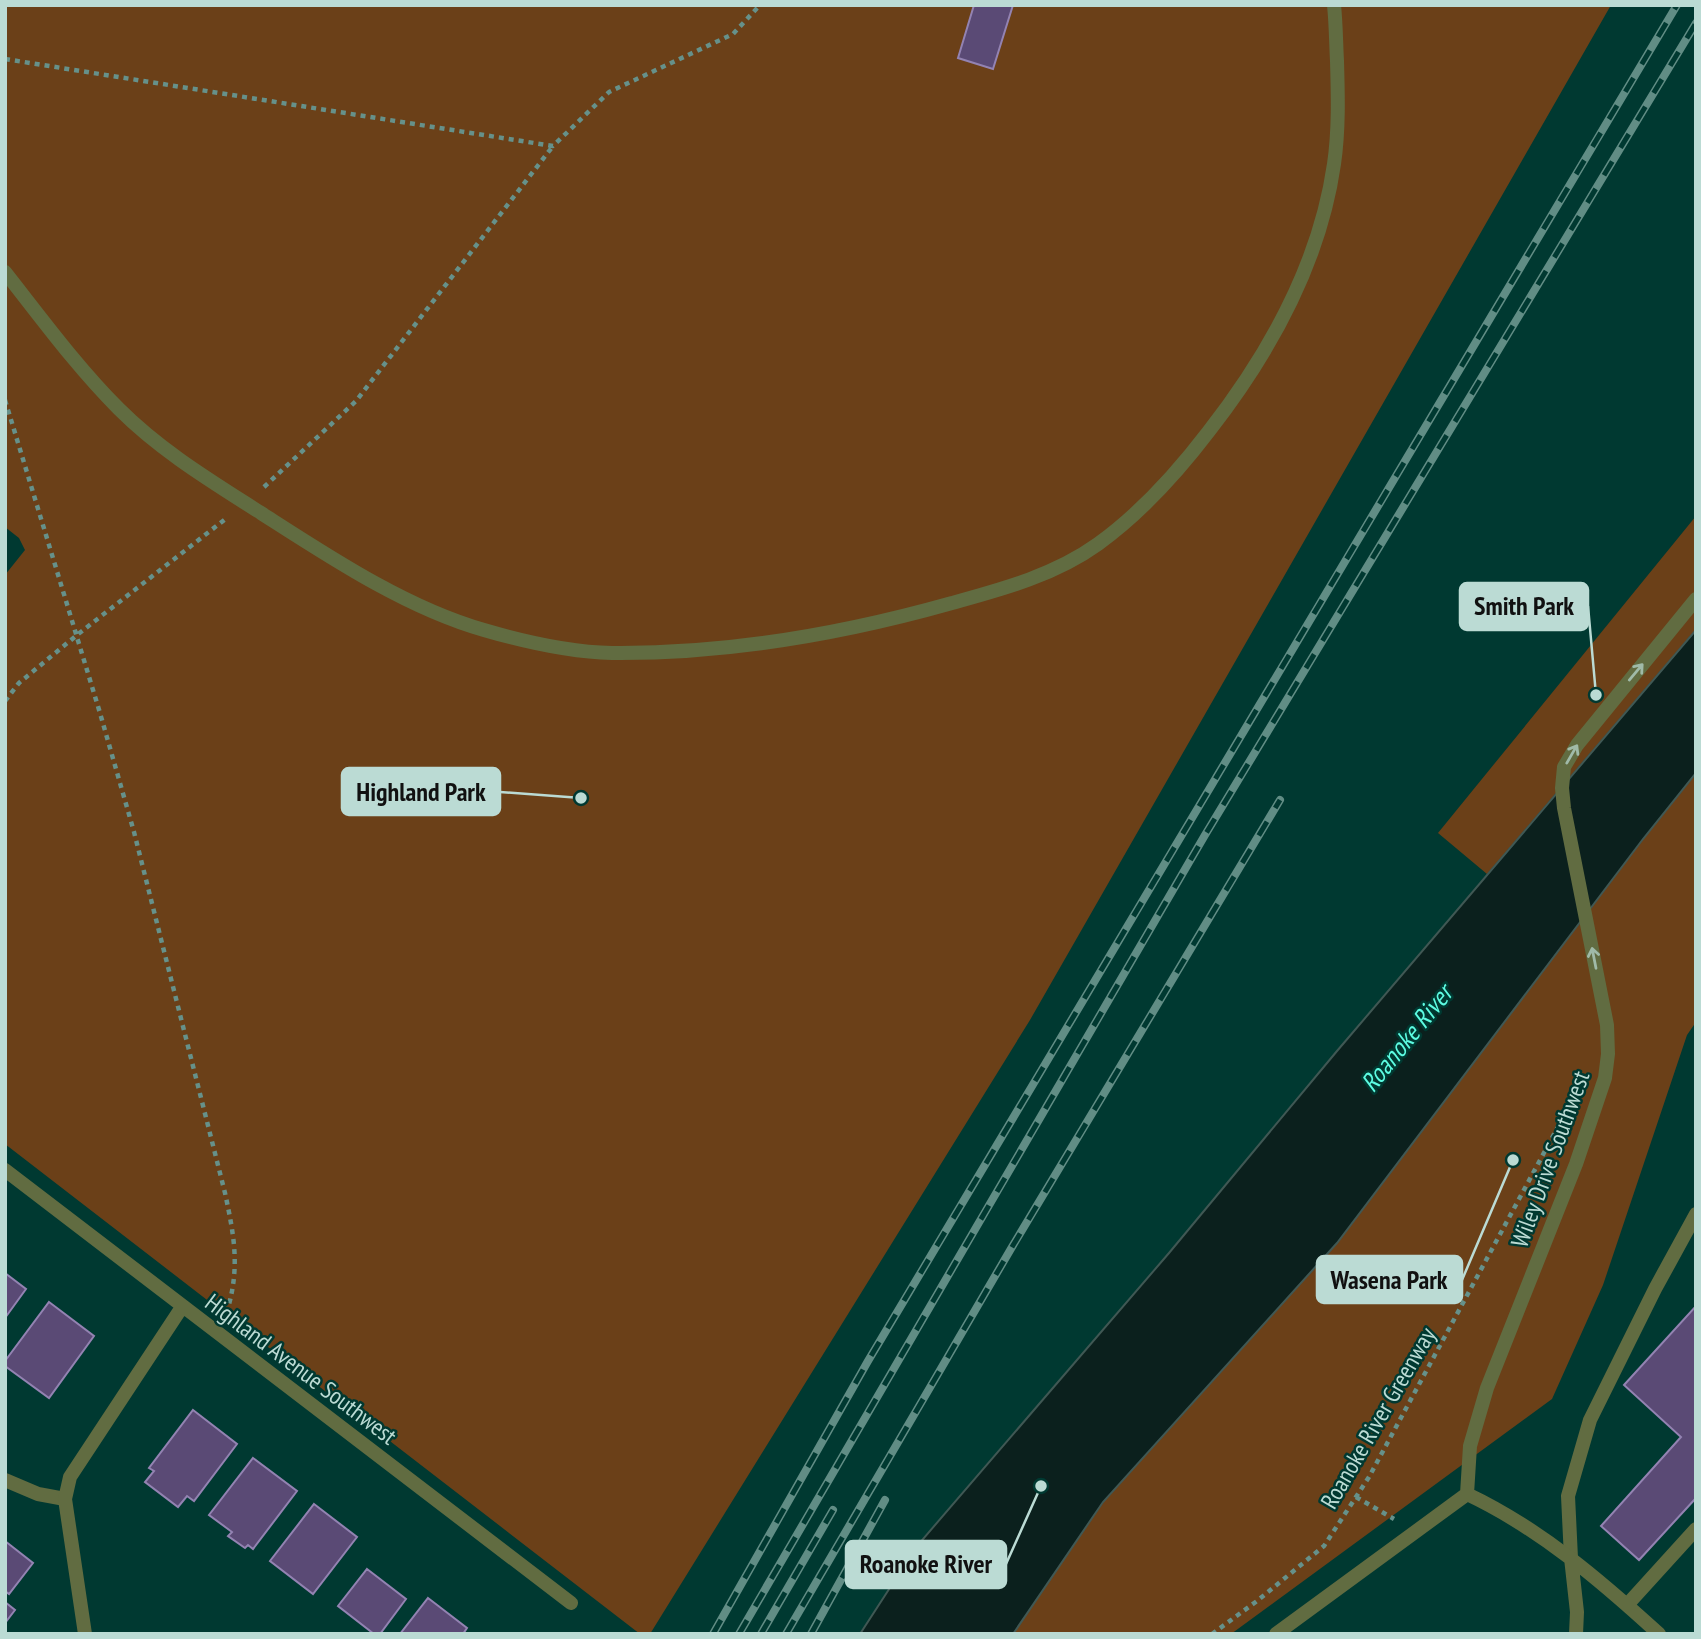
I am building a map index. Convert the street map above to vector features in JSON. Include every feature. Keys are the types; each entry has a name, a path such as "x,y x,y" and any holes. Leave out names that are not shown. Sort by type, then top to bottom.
{"street":[{"path":"5,272 74,360 121,411 172,456 341,564 414,602 464,623 535,644 607,653 696,651 783,641 916,614 1001,590 1051,571 1096,546 1144,506 1185,462 1233,401 1272,338 1302,278 1323,215 1334,163 1338,101 1334,5"},
{"name":"Wiley Drive Southwest","path":"1467,1494 1470,1446 1487,1388 1576,1164 1605,1078 1607,1025 1562,788 1564,766 1577,745 1696,599"},
{"name":"Highland Avenue Southwest","path":"5,1170 571,1603"},
{"path":"1576,1634 1577,1612 1568,1496 1590,1420 1655,1289 1696,1214"},
{"path":"85,1634 65,1499 70,1477 182,1307"},
{"path":"5,1480 38,1494 65,1499"},
{"path":"1276,1634 1467,1494 1522,1524 1571,1558 1659,1634"},
{"path":"1627,1605 1696,1529"}],"path":[{"path":"5,701 19,683 77,635 246,504 356,401 553,146 609,92 733,34 760,5"},
{"path":"5,59 553,146"},
{"path":"5,400 134,832 225,1193 235,1241 235,1283 228,1308"},
{"name":"Roanoke River Greenway","path":"1212,1634 1324,1546 1369,1477 1570,1104"},
{"path":"1356,1496 1414,1531"}],"shaded area":[{"path":"5,5 1611,5 1030,1020 650,1634 640,1634 5,1144 5,575 25,550 19,538 5,527"},
{"path":"1696,516 1696,629 1487,874 1438,833"},
{"path":"1696,774 1696,1022 1687,1035 1603,1285 1552,1399 1231,1634 1013,1634 1103,1502"}],"water":[{"path":"1696,630 1696,773 1337,1243 1103,1502 1013,1634 860,1634 917,1546 1169,1253 1337,1051"}],"building":[{"path":"974,5 1013,5 993,69 958,58"},
{"path":"5,1273 26,1289 5,1318"},
{"path":"49,1302 94,1336 49,1398 5,1366 5,1361"},
{"path":"1696,1306 1696,1498 1639,1560 1601,1526 1681,1437 1624,1385"},
{"path":"193,1410 237,1444 194,1501 187,1496 178,1507 145,1482 154,1471 149,1468"},
{"path":"253,1458 297,1491 253,1549 248,1545 245,1548 228,1536 232,1532 209,1515"},
{"path":"314,1504 357,1537 313,1594 270,1561"},
{"path":"5,1541 33,1563 9,1594 5,1591"},
{"path":"367,1569 406,1599 380,1634 374,1634 338,1606"},
{"path":"428,1598 467,1628 463,1634 400,1634"},
{"path":"5,1602 15,1610 5,1623"}],"railway":[{"path":"713,1634 868,1361 1677,5"},
{"path":"739,1634 1205,835 1696,23"},
{"path":"786,1634 1012,1247 1280,800"},
{"path":"811,1634 885,1500"},
{"path":"761,1634 833,1510"}],"place":[{"name":"Smith Park","path":"1596,695"},
{"name":"Highland Park","path":"581,798"},
{"name":"Wasena Park","path":"1513,1160"},
{"name":"Roanoke River","path":"1041,1486"}]}
